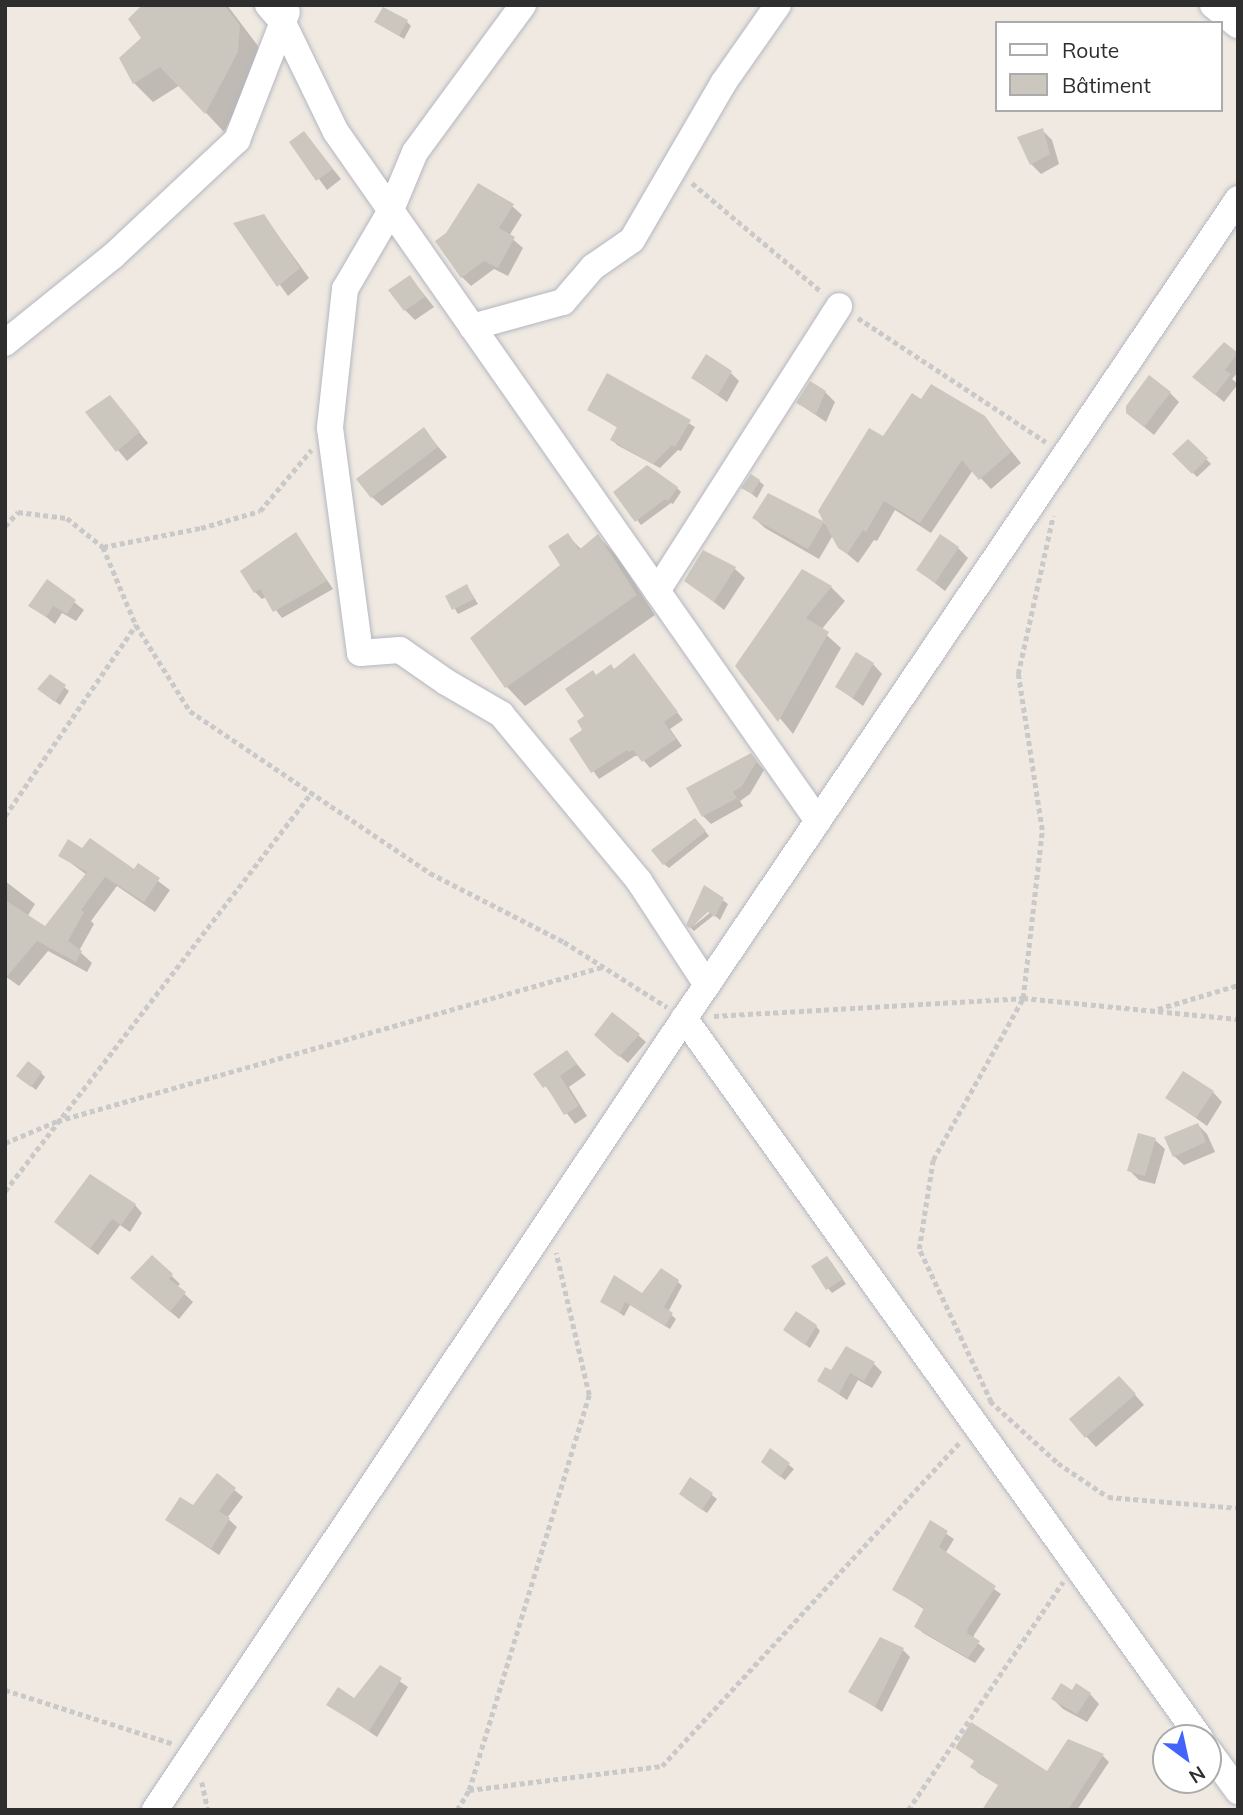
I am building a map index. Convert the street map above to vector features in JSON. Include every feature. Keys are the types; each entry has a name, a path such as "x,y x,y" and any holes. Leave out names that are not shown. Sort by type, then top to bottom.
{"street":[{"path":"523,5 415,152 390,212 345,289 330,428 360,653 400,650 446,682 501,714 639,881 707,985"},
{"path":"472,327 563,302 593,267 632,240 723,82 779,5"},
{"path":"1213,5 1238,25"},
{"path":"280,11 336,132 818,821"},
{"path":"5,343 113,256 237,140 280,11"},
{"path":"155,1810 684,1018 1238,199"},
{"path":"657,591 839,306"},
{"path":"684,1018 1190,1724"},
{"path":"1222,1769 1238,1791"}],"path":[{"path":"673,167 839,306 1065,455"},
{"path":"103,547 201,528 260,511 330,428"},
{"path":"1056,504 1018,674 1042,830 1023,998 933,1160 919,1249 991,1402 1058,1463 1108,1497 1238,1508"},
{"path":"5,526 18,512 67,518 103,547 136,625 190,711 430,873 564,942 684,1018 1023,998 1238,1019"},
{"path":"5,816 136,625"},
{"path":"5,1191 312,792"},
{"path":"5,1143 57,1121 603,967"},
{"path":"1155,1010 1238,985"},
{"path":"457,1810 468,1790 589,1395 549,1221"},
{"path":"949,1388 991,1402"},
{"path":"468,1790 662,1766 976,1425"},
{"path":"908,1810 1075,1564"},
{"path":"5,1690 195,1751 208,1810"}],"building":[{"path":"142,5 224,5 240,25 238,52 205,114 160,67 133,84 119,58 141,38 128,19"},
{"path":"383,7 408,20 399,36 374,22"},
{"path":"1043,128 1050,154 1030,165 1017,137"},
{"path":"304,131 333,169 316,181 289,142"},
{"path":"478,183 514,204 499,228 515,237 498,268 484,261 461,278 435,241 446,233"},
{"path":"264,214 300,268 277,287 233,223"},
{"path":"410,275 425,297 404,311 388,290"},
{"path":"1224,342 1238,353 1225,370 1231,374 1215,395 1192,377"},
{"path":"706,354 732,371 718,395 691,378"},
{"path":"607,373 691,420 675,447 672,445 653,464 610,440 617,427 587,410"},
{"path":"1149,375 1171,392 1144,427 1126,413 1126,406"},
{"path":"810,381 826,391 816,414 796,403"},
{"path":"931,384 985,416 1011,452 979,480 962,460 920,523 884,501 866,532 863,530 847,554 838,548 824,522 808,549 752,518 768,493 823,521 818,511 869,428 883,436 912,393 921,399"},
{"path":"110,395 140,432 116,452 85,412"},
{"path":"424,427 438,447 371,498 356,479"},
{"path":"1188,439 1208,458 1192,474 1172,454"},
{"path":"647,465 678,487 668,501 665,499 635,522 613,492"},
{"path":"751,474 760,480 752,494 741,488"},
{"path":"296,532 327,581 273,612 260,589 254,593 240,571"},
{"path":"568,533 579,550 598,534 637,595 505,688 470,638 560,565 548,546"},
{"path":"940,534 959,547 935,583 916,570"},
{"path":"703,550 736,567 714,602 684,581"},
{"path":"802,569 832,586 806,618 829,632 778,722 735,666"},
{"path":"47,579 76,600 67,614 53,606 46,617 28,606"},
{"path":"467,584 474,599 452,610 445,596"},
{"path":"856,652 874,663 853,698 835,687"},
{"path":"634,653 678,712 664,722 676,739 642,762 633,750 627,750 591,773 569,739 582,730 577,721 584,716 565,689 593,670 596,675 611,664 614,669"},
{"path":"50,674 66,685 55,702 37,689"},
{"path":"751,753 757,761 742,786 733,792 737,798 702,817 686,788"},
{"path":"695,818 706,831 663,865 651,850"},
{"path":"90,838 134,869 138,863 160,878 144,902 105,877 81,910 84,912 68,941 82,951 76,962 37,941 5,979 5,900 45,926 87,872 58,856 68,839 82,848"},
{"path":"704,885 724,898 715,917 708,912 689,928 686,925"},
{"path":"612,1012 640,1034 619,1057 594,1035"},
{"path":"567,1050 577,1064 560,1076 579,1106 564,1115 546,1086 543,1088 533,1074"},
{"path":"28,1061 42,1072 31,1087 16,1076"},
{"path":"1183,1071 1214,1091 1196,1118 1165,1098"},
{"path":"1198,1123 1206,1142 1173,1157 1164,1137"},
{"path":"1138,1133 1156,1138 1145,1176 1127,1171"},
{"path":"90,1174 136,1204 121,1225 112,1219 90,1249 54,1222"},
{"path":"152,1255 173,1274 169,1279 186,1292 170,1312 130,1278"},
{"path":"827,1256 843,1279 826,1290 811,1266"},
{"path":"661,1268 679,1280 664,1307 673,1313 665,1326 625,1302 620,1313 600,1302 614,1275 642,1293"},
{"path":"796,1311 817,1325 805,1345 783,1330"},
{"path":"846,1346 875,1362 864,1381 850,1373 839,1394 817,1381 825,1367 831,1370"},
{"path":"1119,1376 1136,1394 1085,1438 1069,1419"},
{"path":"770,1448 790,1463 780,1477 761,1462"},
{"path":"217,1473 236,1488 219,1511 230,1518 211,1549 165,1520 180,1497 193,1505"},
{"path":"690,1477 713,1493 702,1510 679,1494"},
{"path":"930,1520 948,1531 939,1547 996,1586 968,1628 967,1633 980,1641 968,1658 914,1627 924,1608 892,1590"},
{"path":"880,1637 904,1648 875,1707 848,1692"},
{"path":"380,1665 402,1678 369,1731 326,1705 338,1687 354,1698"},
{"path":"1061,1683 1072,1690 1076,1683 1091,1693 1077,1714 1051,1699"},
{"path":"971,1722 1047,1771 1068,1739 1104,1754 1068,1810 982,1810 998,1785 970,1767 974,1761 955,1748"}]}
